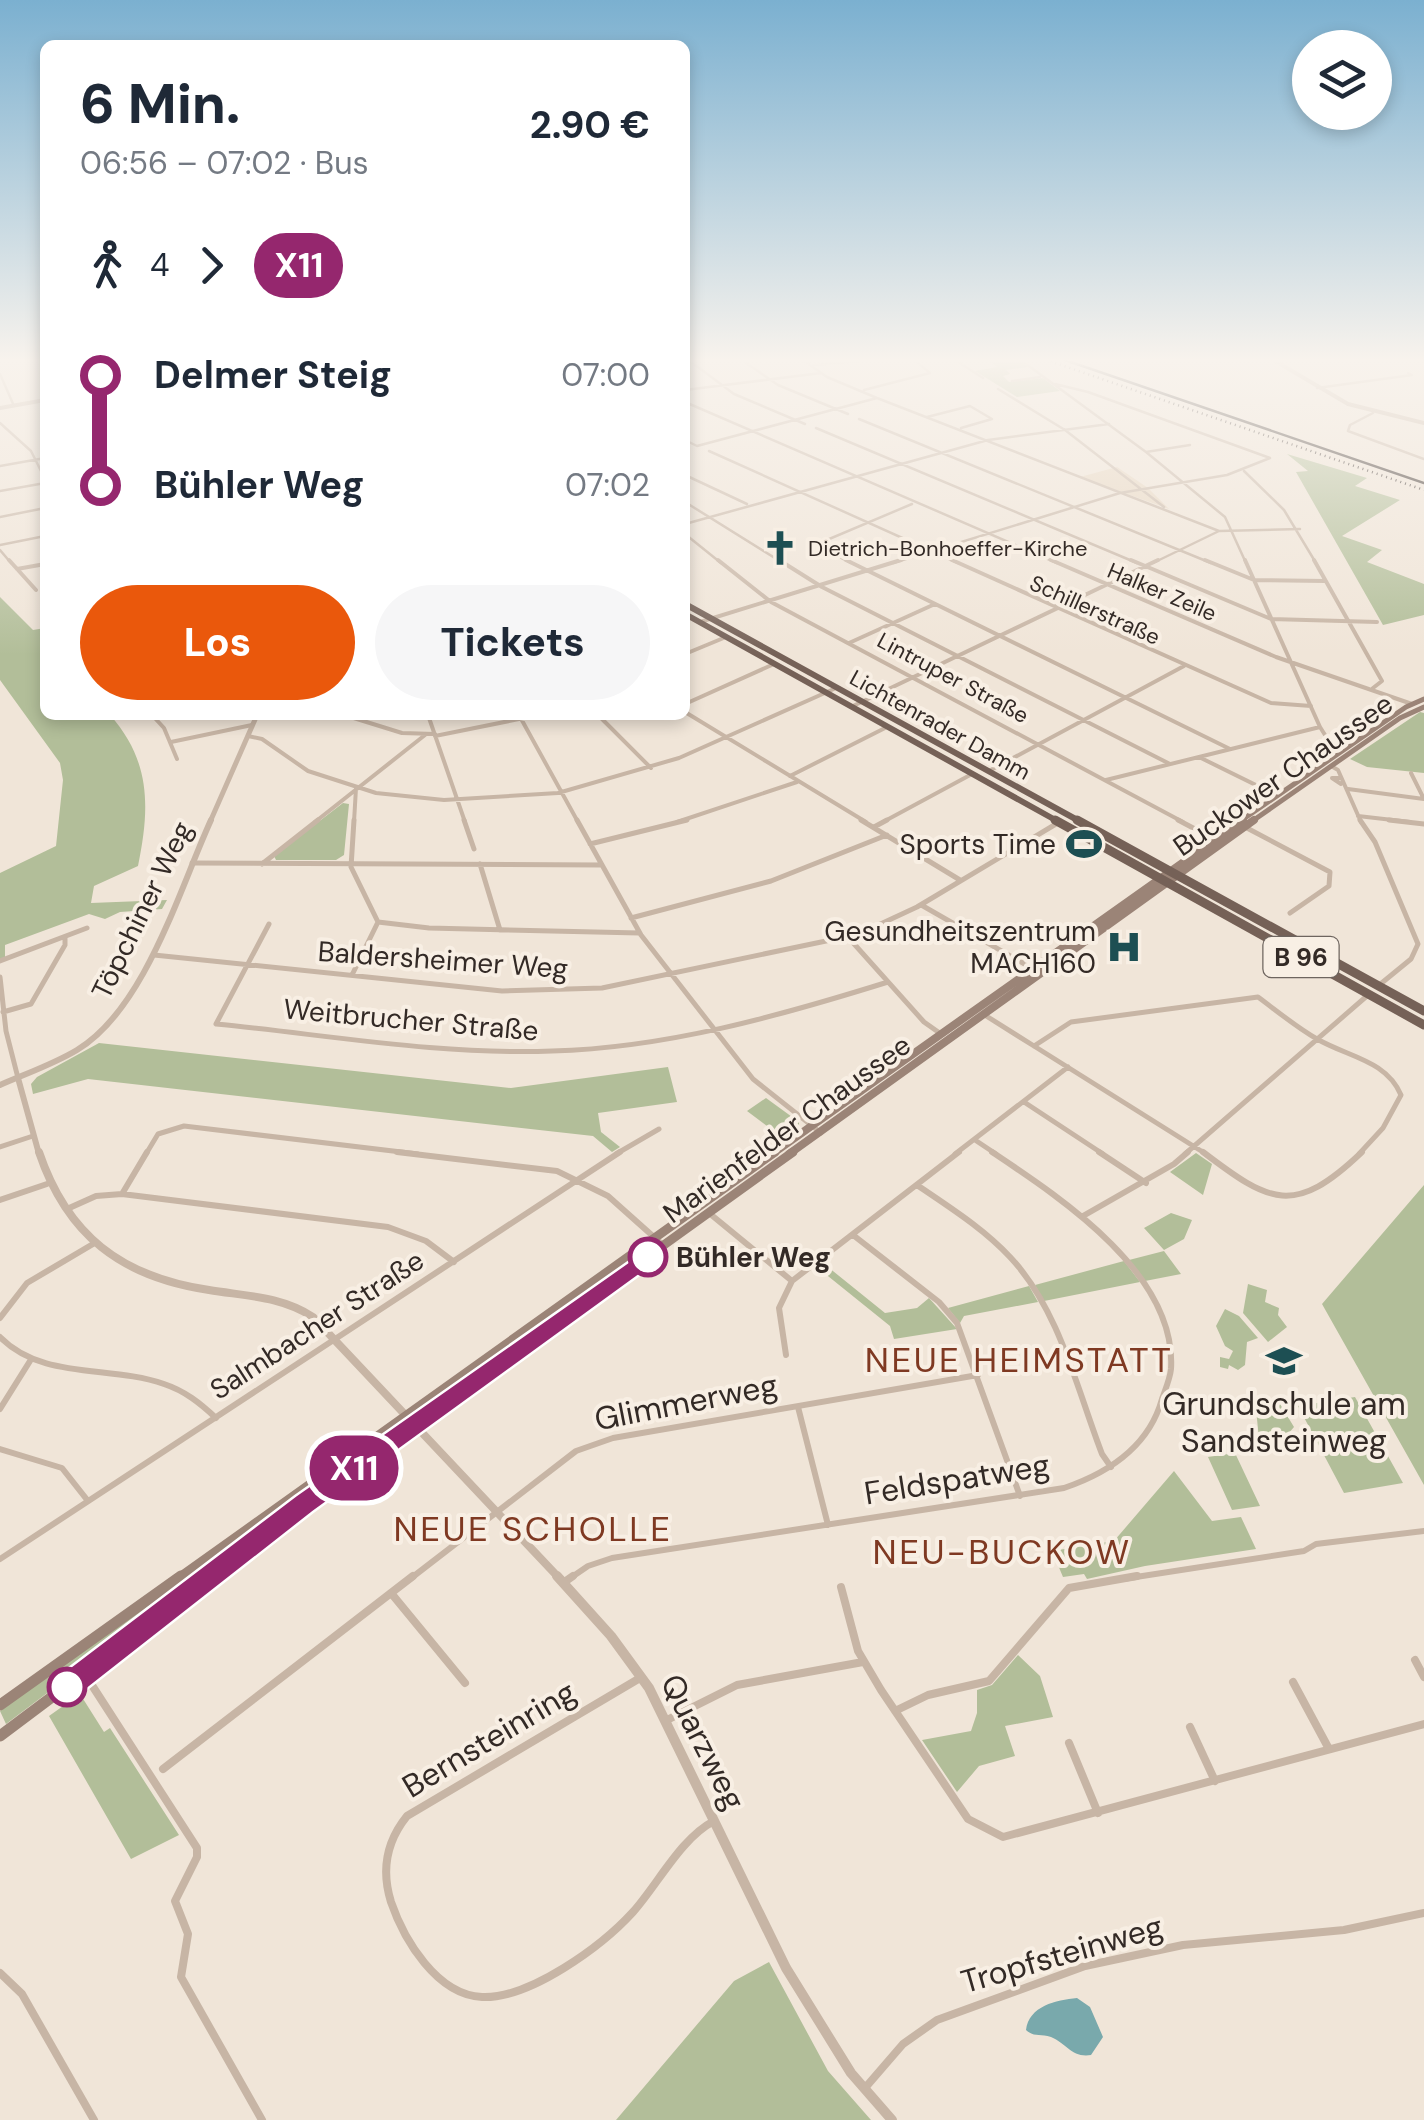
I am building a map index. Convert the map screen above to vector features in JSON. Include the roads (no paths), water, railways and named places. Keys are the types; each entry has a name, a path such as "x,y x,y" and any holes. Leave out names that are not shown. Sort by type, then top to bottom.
{"main road":[{"name":"Lichtenrader Damm","path":"690,607 1178,876"},
{"name":"Lichtenrader Damm","path":"690,617 1164,880"},
{"name":"Buckower Chaussee","path":"1164,880 1178,876 1412,704 1423,706"},
{"name":"Buckower Chaussee","path":"1169,871 1211,837 1423,706"},
{"path":"1128,860 1138,853"},
{"name":"Marienfelder Chaussee","path":"0,1705 941,1034 1042,974 1164,880 1169,871"},
{"name":"B 96","path":"1178,876 1424,1011"},
{"name":"B 96","path":"1164,880 1424,1025"},
{"name":"Marienfelder Chaussee","path":"0,1736 304,1504 821,1133 1032,969 1164,880"},
{"path":"1202,902 1212,895"}],"street":[{"path":"33,457 40,469"},
{"name":"Schillerstraße","path":"721,457 1276,705 1311,706"},
{"name":"Halker Zeile","path":"809,457 1292,663 1412,704"},
{"path":"884,457 1271,619 1377,622"},
{"path":"690,523 927,457"},
{"path":"952,457 1254,580 1325,581"},
{"path":"1031,457 1219,531"},
{"path":"1101,457 1146,490 1163,509"},
{"path":"1152,457 1221,512 1327,742 1343,754"},
{"path":"700,622 1122,493 1243,471 1270,457"},
{"path":"0,466 40,459"},
{"path":"1243,471 1266,488 1300,529 1382,681 1373,688"},
{"path":"690,477 750,506"},
{"path":"0,491 40,482"},
{"path":"915,503 815,544 1230,749"},
{"path":"690,504 820,586 1170,764"},
{"path":"0,517 40,509"},
{"path":"851,706 1219,531 1300,529"},
{"path":"36,590 0,547 40,537"},
{"name":"Lintruper Straße","path":"690,538 769,601 1211,837"},
{"path":"16,570 40,565"},
{"path":"849,643 936,604"},
{"path":"690,652 726,637"},
{"path":"690,702 774,664"},
{"path":"988,771 1184,666"},
{"path":"248,736 262,739 302,768 356,788 404,797 457,800 562,792 651,768 836,688"},
{"path":"690,715 962,881"},
{"path":"155,720 177,759"},
{"name":"Töpchiner Weg","path":"0,1085 70,1054 103,1030 129,998 254,720"},
{"path":"359,720 388,730 425,735 506,720"},
{"path":"430,720 474,849"},
{"path":"522,720 639,933 759,1086 821,1133"},
{"path":"603,720 651,768"},
{"path":"170,742 252,725"},
{"path":"790,776 887,726"},
{"path":"1106,780 1320,727"},
{"path":"262,864 425,735"},
{"path":"1198,757 1277,796"},
{"path":"1331,766 1338,770 1358,816 1378,848 1421,949 1378,986"},
{"path":"1411,773 1424,799"},
{"path":"874,827 972,774"},
{"path":"590,844 710,814 798,781"},
{"path":"1345,787 1424,799"},
{"path":"356,788 350,864 378,922"},
{"path":"1358,816 1424,824"},
{"name":"Baldersheimer Weg","path":"151,955 534,992 602,988 847,936 921,905 1059,822"},
{"path":"1244,826 1330,872 1329,886 1290,913"},
{"path":"631,918 771,881 886,835"},
{"path":"192,864 602,865"},
{"path":"480,864 500,930"},
{"path":"921,905 1042,974"},
{"path":"378,922 639,933"},
{"path":"352,975 378,922"},
{"name":"Weitbrucher Straße","path":"269,924 216,1024 507,1052 578,1049 714,1030 888,982"},
{"path":"0,962 87,928"},
{"path":"847,936 924,1022 941,1034"},
{"path":"3,1012 31,1004 58,959 65,937"},
{"path":"0,978 3,1012 18,1078 48,1184 64,1211 93,1244 28,1283 6,1304 0,1318"},
{"path":"1083,1216 1146,1183 1195,1146 1369,995"},
{"path":"980,1012 1268,1195 1293,1198 1308,1194 1355,1156 1398,1103 1398,1085 1383,1068 1317,1039 1258,996 1070,1022 1034,1046"},
{"path":"786,1355 778,1308 792,1282 1068,1067"},
{"path":"1024,1102 1146,1183"},
{"path":"122,1194 153,1139 178,1126 537,1167 579,1179 608,1196 664,1246"},
{"name":"Salmbacher Straße","path":"0,1559 645,1134 659,1130"},
{"path":"0,1147 33,1136"},
{"name":"Feldspatweg","path":"563,1583 588,1566 612,1558 1074,1485 1111,1467 1137,1445 1161,1408 1167,1387 1168,1350 1159,1312 1141,1280 1083,1216 975,1140"},
{"path":"0,1200 48,1184"},
{"path":"917,1185 979,1230 1022,1272 1046,1314 1102,1454 1111,1467"},
{"path":"64,1211 96,1196 122,1194 388,1228 426,1241 454,1262"},
{"path":"709,1213 792,1282"},
{"path":"852,1235 945,1308 961,1330 1020,1496"},
{"name":"Quarzweg","path":"93,1244 152,1276 289,1304 312,1318 408,1413 497,1510 642,1677 668,1720 802,1999 863,2090 892,2120"},
{"path":"0,1337 8,1348 30,1360 167,1382 199,1400 216,1418"},
{"path":"0,1409 30,1360"},
{"name":"Glimmerweg","path":"163,1769 554,1464 590,1444 978,1375"},
{"path":"798,1407 828,1525"},
{"path":"0,1449 62,1468 88,1501"},
{"path":"894,1711 924,1697 989,1681 1068,1588 1304,1551 1332,1542 1424,1531"},
{"path":"840,1587 863,1662 962,1812 990,1834 1013,1837 1424,1724"},
{"path":"390,1592 465,1684"},
{"path":"1415,1660 1424,1677"},
{"path":"668,1720 737,1684 863,1662"},
{"path":"84,1674 197,1848 197,1857 174,1900 188,1934 181,1977 262,2120"},
{"name":"Bernsteinring","path":"642,1677 407,1816 395,1832 386,1860 384,1876 394,1912 429,1967 458,1995 483,1998 571,1964 608,1939 637,1911 700,1828 716,1820"},
{"path":"1294,1682 1329,1749"},
{"path":"1190,1727 1216,1780"},
{"path":"1069,1743 1098,1813"},
{"name":"Tropfsteinweg","path":"863,2090 903,2044 936,2020 1085,1966 1183,1945 1344,1930 1424,1913"},
{"path":"0,1973 22,1994 94,2120"}],"water":[{"path":"1077,1998 1090,2007 1103,2037 1091,2055 1079,2054 1051,2037 1026,2030 1038,2010"}],"tram line":[{"path":"1348,457 1424,483"}],"railway":[{"path":"1328,457 1424,490"}],"place":[{"name":"Dietrich-Bonhoeffer-Kirche","path":"780,548"},
{"name":"Sports Time","path":"1084,844"},
{"name":"Gesundheitszentrum MACH160","path":"1124,947"},
{"name":"Bühler Weg","path":"648,1257"},
{"name":"Grundschule am Sandsteinweg","path":"1284,1361"}],"district":[{"name":"NEUE HEIMSTATT","path":"1019,1360"},
{"name":"NEUE SCHOLLE","path":"533,1529"},
{"name":"NEU-BUCKOW","path":"1002,1552"}]}
